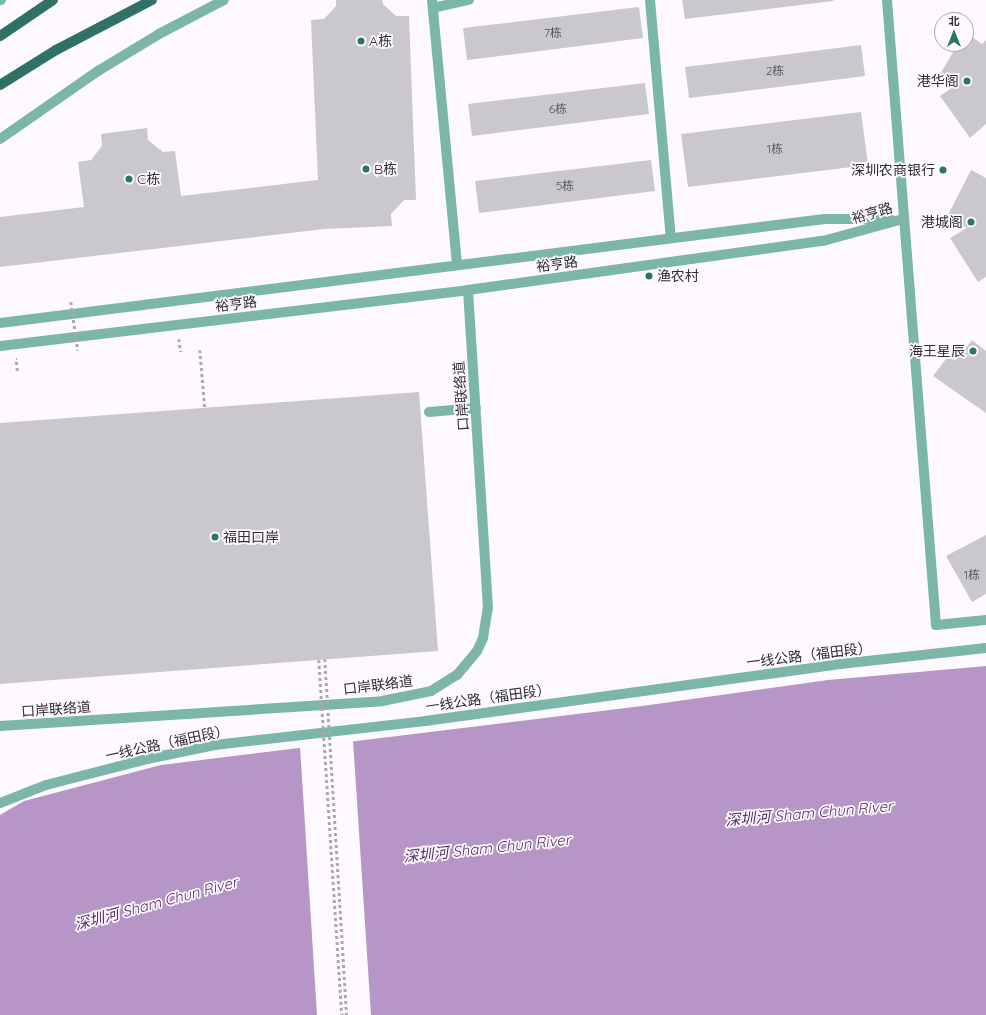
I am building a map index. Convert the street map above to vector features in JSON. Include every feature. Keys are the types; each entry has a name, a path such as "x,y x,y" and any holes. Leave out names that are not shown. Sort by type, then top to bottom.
{"main road":[{"path":"0,36 53,0"},
{"path":"0,85 56,50 152,0"}],"street":[{"path":"0,139 98,71 159,34 224,0"},
{"path":"457,265 432,4 469,0"},
{"path":"650,0 672,238"},
{"path":"887,0 936,625 986,620"},
{"name":"裕亨路","path":"0,323 824,220 903,219"},
{"name":"裕亨路","path":"0,346 468,290 823,241 903,219"},
{"name":"口岸联络道","path":"0,726 382,701 432,691 457,675 477,651 483,638 488,608 468,290"},
{"path":"429,412 476,408"},
{"name":"一线公路（福田段）","path":"0,803 46,785 147,758 215,745 424,720 840,664 986,648"}],"path":[{"path":"71,302 78,351"},
{"path":"179,339 181,352"},
{"path":"200,350 205,408"},
{"path":"16,359 17,371"},
{"path":"325,659 347,1015"},
{"path":"319,660 342,1015"}],"water":[{"name":"深圳河 Sham Chun River","path":"986,666 986,1015 0,1015 0,815 24,801 161,765 642,706 828,680"}],"pier":[{"path":"353,740 371,1015 317,1015 300,746"}],"building":[{"path":"336,0 382,0 383,4 396,16 409,16 416,200 404,200 391,214 392,226 324,229 0,267 0,217 84,207 78,162 91,160 102,146 101,134 147,128 148,140 163,152 175,151 181,196 318,180 311,20 324,19 336,6"},
{"path":"682,0 833,0 833,1 685,19"},
{"path":"639,7 643,38 467,60 463,28"},
{"name":"港华阁","path":"974,38 982,44 986,40 986,124 970,138 940,96 956,85 939,76 953,52 974,52"},
{"path":"861,45 865,76 689,98 685,67"},
{"path":"645,83 649,114 472,136 468,104"},
{"path":"861,112 868,165 688,187 681,134"},
{"path":"651,160 655,191 479,213 475,181"},
{"name":"港城阁","path":"971,170 986,178 986,277 978,282 950,238 967,228 947,217"},
{"path":"972,340 986,351 986,413 933,376 949,355 956,360"},
{"name":"福田口岸","path":"419,392 438,651 0,684 0,423"},
{"path":"986,535 986,594 972,602 946,556"}],"place":[{"name":"A栋","path":"361,41"},
{"name":"港华阁","path":"967,81"},
{"name":"B栋","path":"366,169"},
{"name":"深圳农商银行","path":"943,170"},
{"name":"C栋","path":"129,179"},
{"name":"港城阁","path":"971,222"},
{"name":"渔农村","path":"649,276"},
{"name":"海王星辰","path":"973,351"},
{"name":"福田口岸","path":"215,537"}]}
